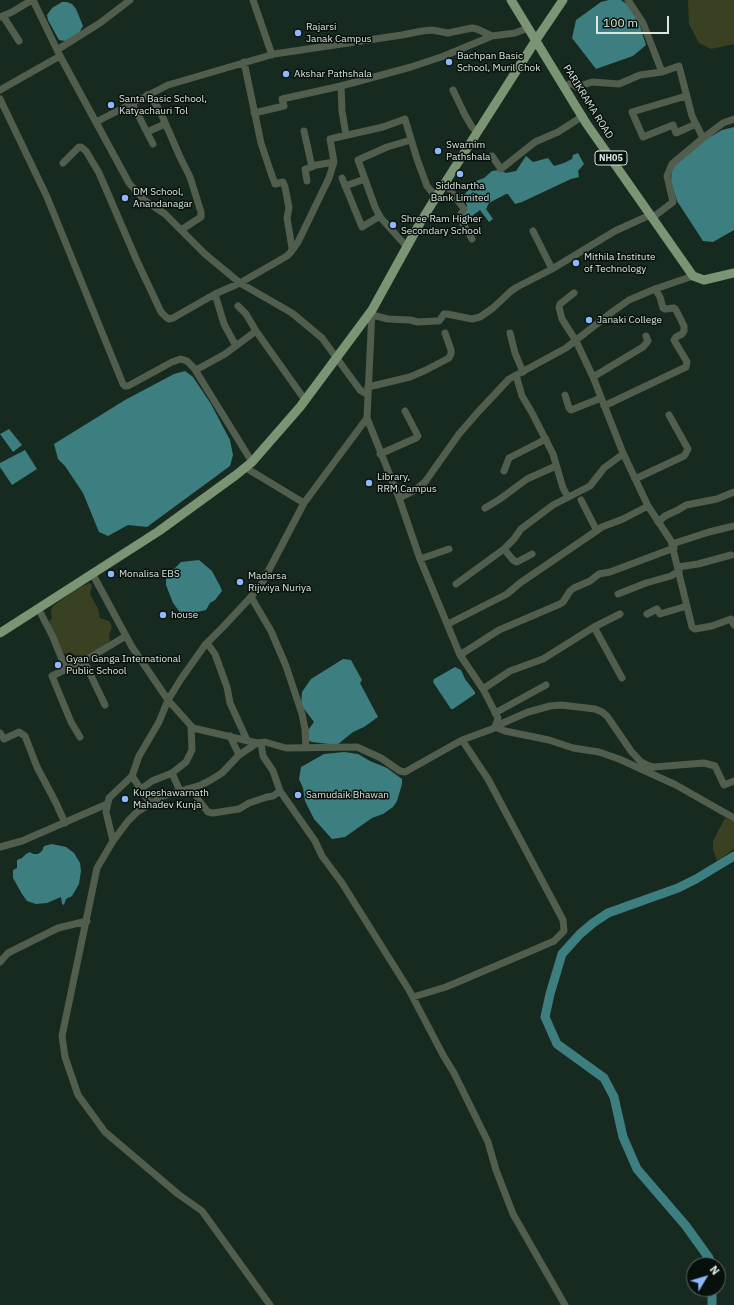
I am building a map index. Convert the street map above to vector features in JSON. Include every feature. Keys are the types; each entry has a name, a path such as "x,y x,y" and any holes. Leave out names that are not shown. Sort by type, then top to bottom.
{"main road":[{"name":"PARIKRAMA ROAD","path":"511,0 583,116 693,276"},
{"path":"0,633 159,531 249,465 305,400 372,313 407,247 436,197 563,0"},
{"path":"693,276 704,280 734,273"}],"street":[{"path":"19,41 1,16 33,0 59,53 128,183 144,200 165,214 205,254 240,283 292,313 322,338 360,390 368,391 410,377 449,358 451,350 445,334"},
{"path":"0,90 59,53 100,23 122,3 130,0"},
{"path":"253,0 272,55"},
{"path":"628,0 643,23 662,72"},
{"path":"96,122 168,85 272,55 427,30 448,32 472,28 492,36"},
{"path":"254,113 284,106 282,98 341,86 432,60 492,36 515,33 528,28"},
{"path":"244,62 254,113 272,177 275,184 283,182 285,187 289,208 287,218 292,248 290,254"},
{"path":"565,87 571,83 577,88 592,82 619,84 640,75 662,72 679,66 692,116 703,138"},
{"path":"341,86 342,111 346,135"},
{"path":"454,90 465,115 477,132"},
{"path":"147,95 158,107 190,177 201,212 202,217 181,230"},
{"path":"686,96 632,112 643,137 674,125 676,133 696,124"},
{"path":"0,99 47,197 123,384 128,386 180,359 187,361 196,370 249,465 304,502"},
{"path":"132,103 153,144"},
{"path":"492,156 501,169 535,142 558,132 583,116"},
{"path":"62,163 79,147 86,151 99,173 137,261 163,316 170,319 215,294 240,283 290,254 294,249 330,178 334,162 330,139 384,127 405,119 427,186 436,197"},
{"path":"510,732 499,718 483,689 460,655 420,559 399,498 380,454 367,418 372,313 388,319 418,322 439,321 444,314 468,318 477,318 484,315 517,287 552,269 616,231 651,216 673,202 667,176 672,164 703,138 724,123 734,119"},
{"path":"147,132 165,124"},
{"path":"304,131 312,166"},
{"path":"407,247 380,216 358,160 387,147 411,140"},
{"path":"307,181 305,170 312,166 334,162"},
{"path":"342,178 362,227 380,216"},
{"path":"345,186 365,179"},
{"path":"445,183 464,209 459,217 472,239"},
{"path":"533,232 552,269"},
{"path":"399,498 415,490 425,482 459,434 500,388 519,374 556,355 629,300 693,276"},
{"path":"604,406 686,367 687,362 674,340 684,331 684,326 674,308 663,308 660,297 655,289"},
{"path":"574,293 561,303 558,308 562,319 576,341 623,454 648,506 668,535 673,546 692,627 695,629 712,626 730,619 734,625"},
{"path":"215,294 224,324 236,346"},
{"path":"238,306 246,314 256,331 305,400"},
{"path":"196,370 236,346 256,331"},
{"path":"510,333 522,396 553,454 563,488 568,497"},
{"path":"592,377 643,347 648,341 646,336"},
{"path":"565,395 571,410 601,398"},
{"path":"380,454 418,436 405,411"},
{"path":"635,479 686,454 688,448 669,414"},
{"path":"113,841 106,812 109,798 132,776 139,756 159,722 168,700 181,679 207,643 251,597 262,583 304,502 367,418"},
{"path":"504,470 509,458 546,439"},
{"path":"456,584 504,550 524,527 553,505 590,486 604,468 623,454"},
{"path":"485,508 527,479 556,466"},
{"path":"658,522 665,516 686,505 717,499 734,492"},
{"path":"581,500 597,531"},
{"path":"448,624 507,594 520,583 602,527 623,519 648,506"},
{"path":"460,655 499,630 560,604 570,591 590,581 599,574 610,572 709,532 734,526"},
{"path":"420,559 449,549"},
{"path":"504,550 513,560 517,562 532,554"},
{"path":"618,594 661,578 671,576 679,569 730,555"},
{"path":"92,573 126,636 168,700 191,727 286,748 357,746 381,758 400,771 405,772 462,740 492,729 495,727 499,718 546,685"},
{"path":"251,597 271,631 286,666 302,714 305,729 306,748"},
{"path":"647,614 657,610 660,614 687,606"},
{"path":"38,608 52,634 66,670"},
{"path":"483,689 510,671 543,659 594,627 620,614"},
{"path":"594,627 622,678"},
{"path":"80,737 71,722 52,676 84,661 126,636"},
{"path":"207,643 215,654 227,687 232,709 247,740"},
{"path":"84,661 105,704"},
{"path":"499,718 550,706 561,705 595,709 607,716 647,769"},
{"path":"141,789 152,781 172,773 186,762 192,750 191,727"},
{"path":"495,727 510,732 549,740 573,748 599,752 647,769 734,818"},
{"path":"0,733 2,741 19,732 25,736 37,766 66,823"},
{"path":"230,736 238,755"},
{"path":"413,997 446,987 554,942 564,931 563,920 488,779 462,740"},
{"path":"259,743 238,755 222,773 201,785 163,796 150,803 137,812 128,821 113,841 97,868 62,1036 65,1057 78,1094 105,1132 178,1194 202,1211 270,1305"},
{"path":"259,743 263,756 273,771 280,792 342,883 413,997 464,1091 478,1121 491,1151 496,1170 513,1214 565,1305"},
{"path":"647,769 654,767 704,763 715,766 724,785 734,781"},
{"path":"172,773 180,791"},
{"path":"132,776 150,803"},
{"path":"192,788 198,801 208,812 213,813 238,809 248,803 273,796 280,792"},
{"path":"0,847 22,841 107,804"},
{"path":"0,962 8,953 58,928 87,921"}],"green space":[{"path":"688,0 734,0 734,44 711,49 699,43 689,24"},
{"path":"89,583 92,585 90,594 98,609 100,618 109,621 112,626 109,634 110,640 104,647 79,658 70,652 65,654 62,652 48,623 52,618 51,610 53,606 75,590"},
{"path":"725,818 734,822 734,849 717,861 713,849 713,841"}],"water":[{"path":"621,0 635,10 646,45 633,56 596,69 572,38 576,20 601,2"},
{"path":"62,2 72,4 76,9 83,26 79,33 65,41 59,40 48,20 47,15 52,8"},
{"path":"734,127 734,230 713,242 703,241 677,201 671,182 672,166 686,151 722,130"},
{"path":"578,153 584,164 578,171 579,177 571,179 515,204 508,194 506,194 489,203 486,209 493,219 489,222 480,210 464,222 461,215 467,207 464,195 476,181 484,178 492,171 499,170 506,173 516,171 526,156 533,162 548,158 554,166 572,159 573,155"},
{"path":"185,371 193,377 211,404 230,440 233,455 230,466 147,527 128,525 108,536 99,532 83,493 65,466 58,459 54,444 125,400 174,374"},
{"path":"9,429 22,445 13,452 0,434"},
{"path":"25,450 37,469 12,485 0,467 0,463"},
{"path":"199,560 212,571 222,591 215,600 210,603 206,610 182,615 173,603 166,585 166,577 181,562"},
{"path":"343,659 351,660 362,680 360,683 378,717 364,727 353,732 337,745 312,742 308,740 306,733 314,722 301,705 302,692 311,679"},
{"path":"455,667 461,670 475,694 451,709 433,682 434,679"},
{"path":"344,752 358,754 387,768 402,779 402,784 397,801 393,807 383,814 372,818 345,837 332,839 314,819 305,801 303,788 299,779 301,767 324,754"},
{"path":"52,844 66,847 74,853 80,863 81,871 79,884 72,896 66,899 64,905 62,904 61,897 47,903 36,904 27,901 13,878 13,870 17,868 17,860 30,852 33,854 38,854 42,851 44,846"}],"waterway":[{"path":"708,1257 686,1226 637,1169 623,1137 614,1097 604,1078 557,1044 545,1017 562,954 580,934 608,913 678,888 734,856"},
{"path":"712,1297 712,1305"}],"place":[{"name":"Rajarsi Janak Campus","path":"298,33"},
{"name":"Bachpan Basic School, Muril Chok","path":"449,62"},
{"name":"Akshar Pathshala","path":"286,74"},
{"name":"Santa Basic School, Katyachauri Tol","path":"111,105"},
{"name":"Swarnim Pathshala","path":"438,151"},
{"name":"Siddhartha Bank Limited","path":"460,174"},
{"name":"DM School, Anandanagar","path":"125,198"},
{"name":"Shree Ram Higher Secondary School","path":"393,225"},
{"name":"Mithila Institute of Technology","path":"576,263"},
{"name":"Janaki College","path":"589,320"},
{"name":"Library, RRM Campus","path":"369,483"},
{"name":"Monalisa EBS","path":"111,574"},
{"name":"Madarsa Rijwiya Nuriya","path":"240,582"},
{"name":"house","path":"163,615"},
{"name":"Gyan Ganga International Public School","path":"58,665"},
{"name":"Samudaik Bhawan","path":"298,795"},
{"name":"Kupeshawarnath Mahadev Kunja","path":"125,799"}]}
